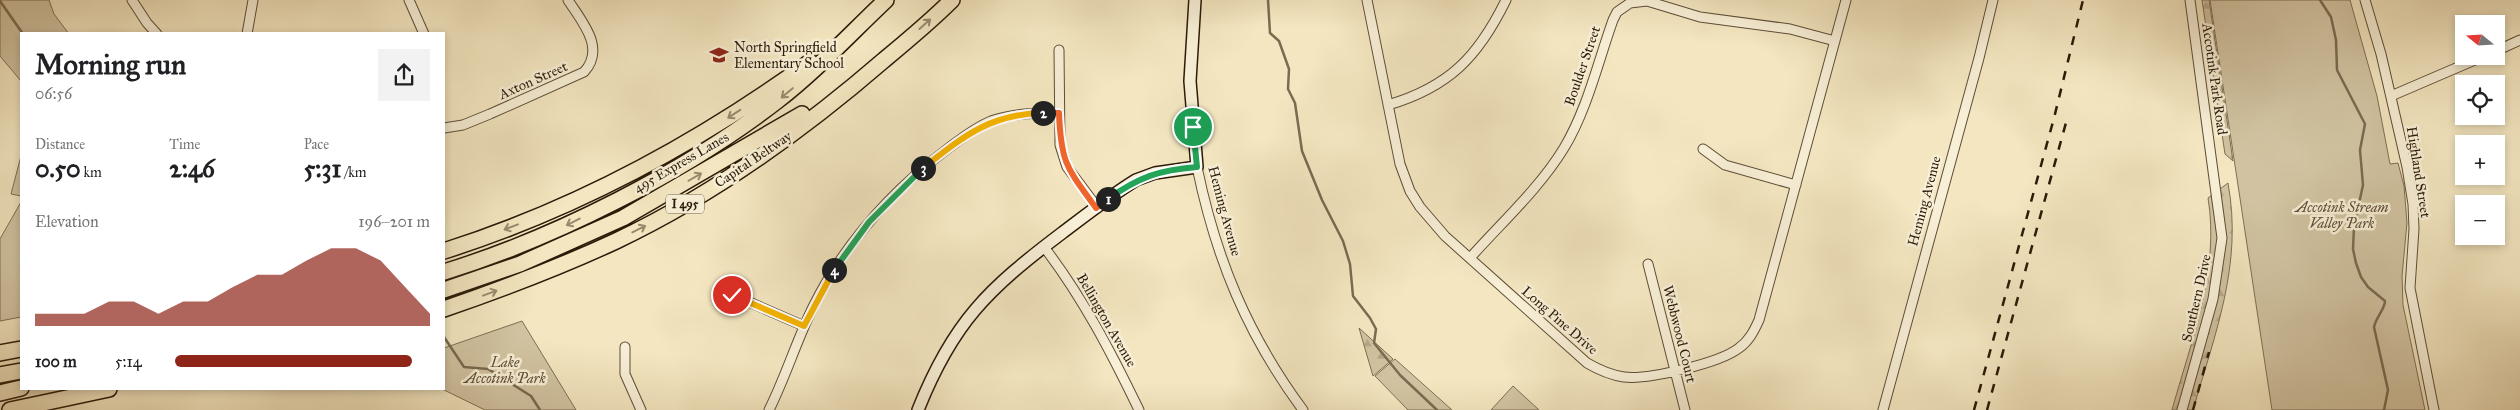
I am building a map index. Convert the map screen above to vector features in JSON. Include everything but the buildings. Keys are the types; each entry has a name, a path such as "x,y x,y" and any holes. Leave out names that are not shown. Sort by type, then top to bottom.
{"highway":[{"name":"I 495","path":"445,251 536,218 676,149 784,80 842,36 885,0"},
{"name":"495 Express Lanes","path":"445,272 510,249 560,228 687,161 778,101 885,0"},
{"name":"Capital Beltway","path":"445,309 572,261 624,237 689,202 776,145 829,105 952,0"},
{"name":"495 Express Lanes","path":"445,290 520,264 623,218 792,121 898,48"},
{"path":"0,345 20,343"},
{"path":"0,354 20,349"},
{"path":"0,375 20,371"},
{"path":"0,393 20,388"},
{"path":"10,410 103,390"}],"street":[{"path":"132,0 155,32"},
{"path":"247,32 253,0"},
{"path":"409,0 423,32"},
{"name":"Axton Street","path":"445,128 463,124 490,114 584,72 592,60 594,48 592,39 568,0"},
{"name":"Heming Avenue","path":"1195,0 1190,81 1197,167 1212,232 1235,295 1264,353 1302,410"},
{"name":"Long Pine Drive","path":"1367,0 1400,164 1410,191 1433,224 1595,368 1613,375 1633,377 1675,370 1727,356 1741,347 1751,336 1759,320 1846,0"},
{"path":"1388,105 1414,97 1430,89 1458,70 1483,42 1506,0"},
{"name":"Heming Avenue","path":"1883,410 1979,58 1993,0"},
{"name":"Accotink Park Road","path":"2190,0 2211,162"},
{"name":"Highland Street","path":"2365,0 2391,96 2413,204 2411,298 2434,410"},
{"name":"Boulder Street","path":"1470,258 1545,175 1564,148 1579,118 1612,20 1623,7 1630,3 1647,1 1700,17 1790,29 1835,41"},
{"path":"2505,47 2520,40"},
{"path":"1059,50 1060,145 1070,172 1096,208"},
{"path":"2391,96 2463,65"},
{"path":"769,410 804,326 825,284 854,240 884,204 921,170 968,134 991,122 1021,114 1059,113"},
{"path":"1703,149 1725,165 1796,185"},
{"name":"Southern Drive","path":"2182,410 2219,271 2222,226 2211,162"},
{"path":"918,410 942,355 975,308 1000,282 1096,208 1144,177 1161,172 1197,167"},
{"name":"Bellington Avenue","path":"1044,247 1084,303 1105,339 1139,410"},
{"name":"Webbwood Court","path":"1648,264 1685,410"},
{"path":"732,295 804,326"},
{"path":"625,347 625,374 641,410"}],"green space":[{"path":"0,0 49,0 54,14 68,32 20,32 20,80 0,56"},
{"path":"2202,0 2209,0 2233,161 2225,154"},
{"name":"Accotink Stream Valley Park","path":"2210,0 2350,0 2377,96 2390,164 2398,163 2404,186 2407,223 2402,276 2403,305 2425,410 2272,410"},
{"path":"20,160 20,196 11,194"},
{"path":"2228,183 2232,213 2232,242 2229,271 2218,326 2193,410 2172,410 2195,332 2207,279 2211,225 2208,198"},
{"path":"20,204 20,317 0,321 0,239"},
{"name":"Lake Accotink Park","path":"522,321 576,410 485,410 444,390 445,348"},
{"path":"1359,328 1393,359 1373,376"},
{"path":"1395,359 1452,410 1408,410 1375,376"},
{"path":"1513,386 1539,410 1491,410"}],"waterway":[{"path":"1268,0 1270,33 1279,41 1289,69 1288,89 1295,103 1302,151 1322,200 1343,241 1350,264 1353,296 1376,329 1374,343 1400,375 1437,410"},
{"path":"2320,0 2331,17 2336,40 2337,70 2365,124 2360,150 2363,185 2354,227 2353,249 2361,277 2368,287 2385,301 2374,327 2388,390 2384,410"},
{"path":"0,1 22,32"},
{"path":"445,338 464,367 488,369 531,396 540,410"}],"railway":[{"path":"1974,410 2054,118 2083,0"},
{"path":"1987,410 2067,119"},
{"path":"2193,410 2209,352"}],"place":[{"name":"North Springfield Elementary School","path":"719,55"}],"route":[{"path":"732,295 804,326 825,284 838,264 854,240 884,204 921,170 968,134 979,127 1006,116 1031,113 1059,113 1060,145 1064,159 1070,172 1096,208 1136,180 1167,170 1197,167 1193,127"}]}
